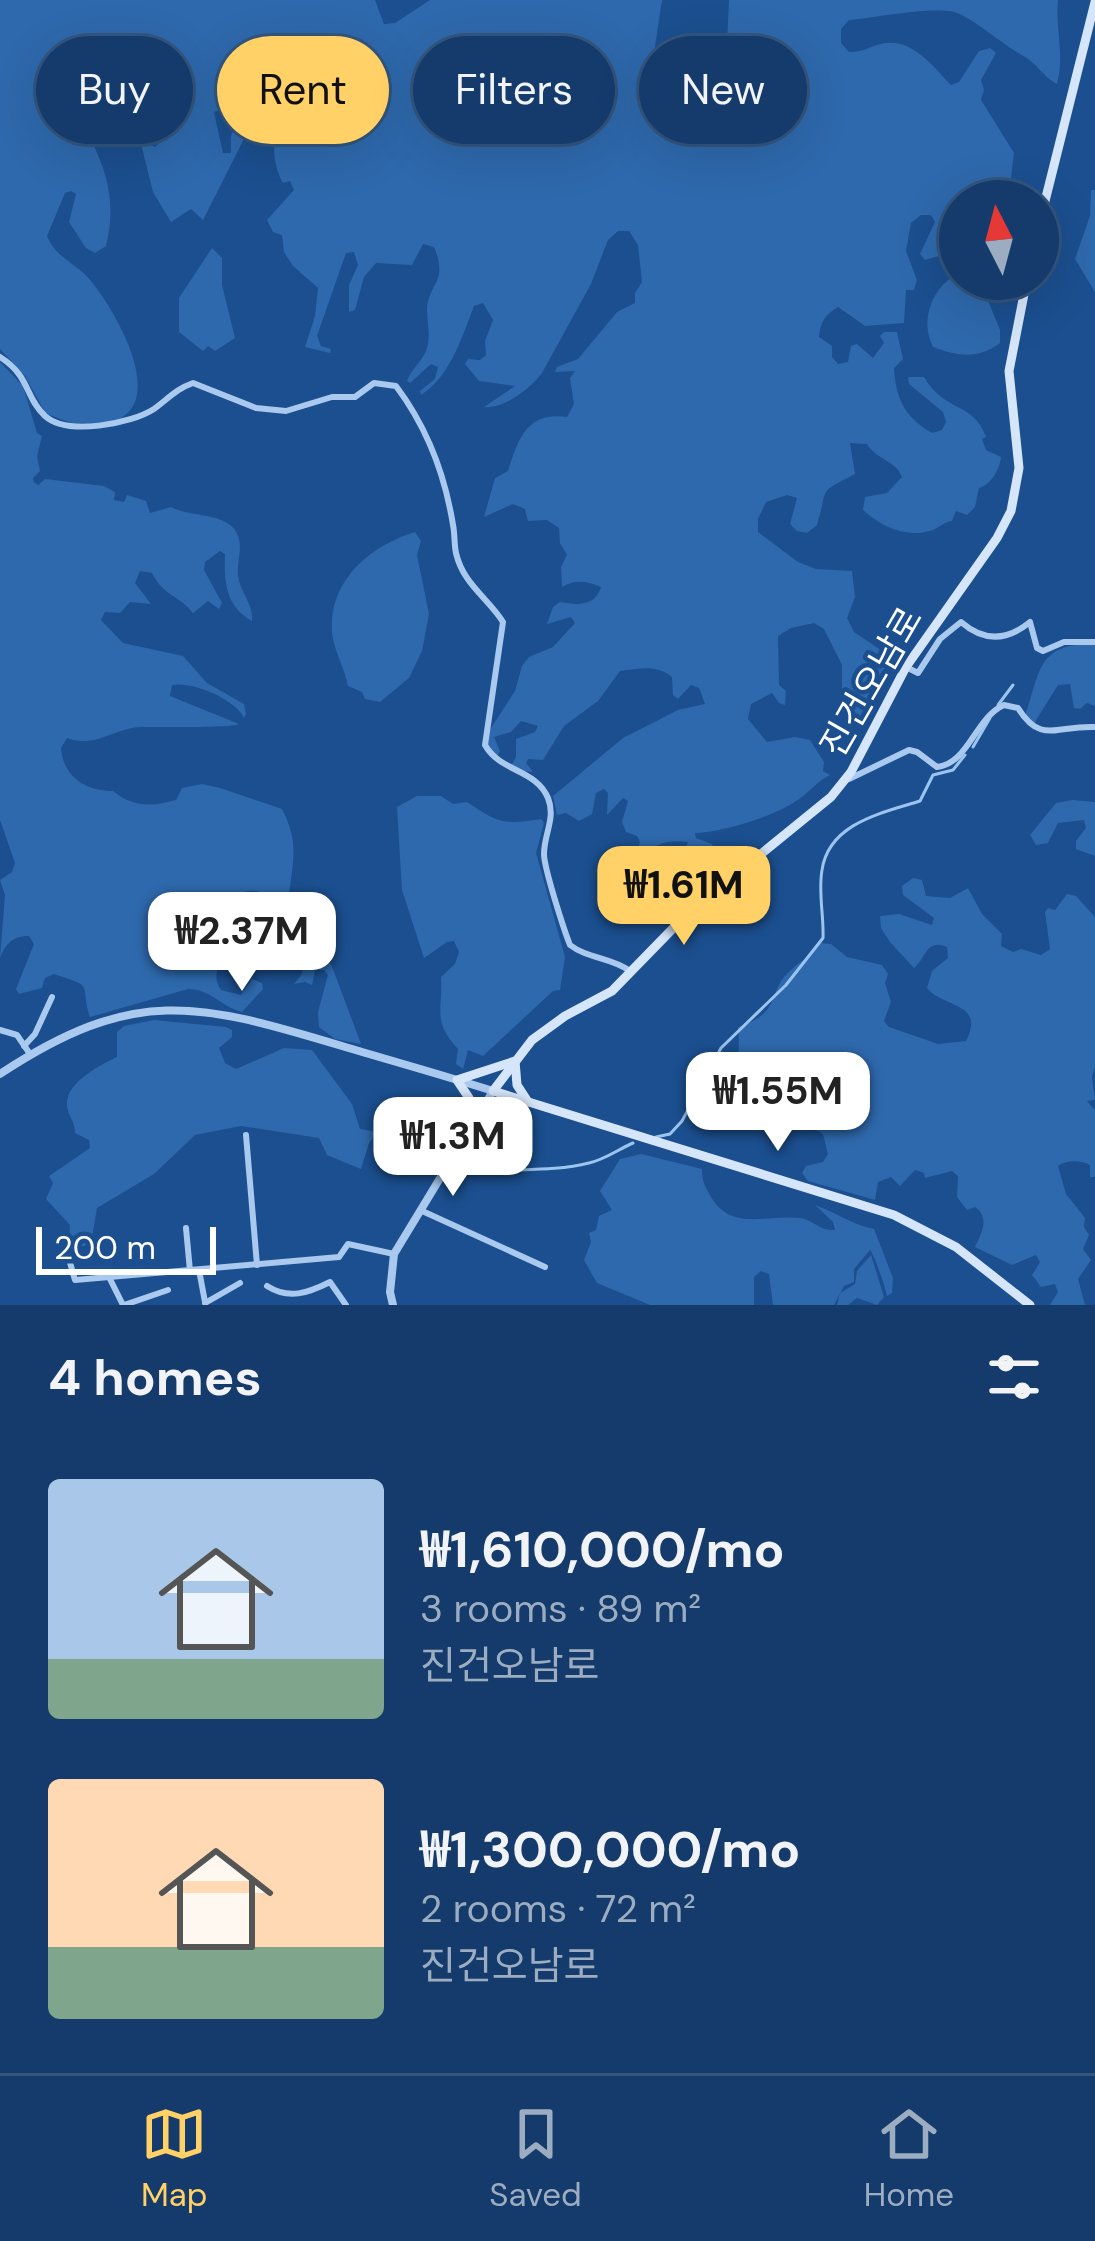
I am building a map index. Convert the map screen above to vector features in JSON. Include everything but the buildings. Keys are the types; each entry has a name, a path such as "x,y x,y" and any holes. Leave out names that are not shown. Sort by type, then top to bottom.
{"main road":[{"path":"1050,180 1094,3"},
{"name":"진건오남로","path":"493,1091 544,1030 612,991 686,914 845,781 906,667 997,538 1014,500 1019,469 1009,371 1023,300"},
{"path":"515,1061 517,1085 528,1102 496,1111 471,1125 469,1098 457,1080 515,1061"},
{"path":"493,1091 895,1215 956,1247 1025,1303"}],"street":[{"path":"0,357 22,373 46,416 64,425 116,424 148,412 193,383 256,408 286,411 332,397 355,397 374,383 396,386 417,414 437,462 456,554 465,575 503,622 485,745 501,765 530,777 547,796 551,824 544,860 570,945 588,955 610,958 632,973"},
{"path":"906,667 918,673 945,634 961,622 977,634 1000,638 1030,622 1037,648 1043,651 1064,642 1095,642"},
{"path":"845,781 908,750 937,767 946,766 964,750 987,716 1004,705 1018,708 1030,727 1042,731 1095,727"},
{"path":"23,1046 35,1034 52,997"},
{"path":"0,1074 72,1031 112,1018 166,1010 204,1011 262,1021 493,1091"},
{"path":"0,1030 17,1035 31,1054"},
{"name":"진건오남로","path":"389,1305 394,1254 493,1091"},
{"path":"245,1135 257,1265"},
{"path":"420,1210 545,1267"},
{"path":"186,1228 205,1304 240,1283"},
{"path":"65,1245 75,1280 339,1258 348,1244 394,1254"},
{"path":"109,1277 124,1305 168,1290"},
{"path":"267,1286 281,1295 298,1294 330,1282 346,1305"}],"shaded area":[{"path":"0,0 375,0 384,24 395,23 430,0 662,0 657,36 639,36 639,144 807,144 807,36 727,36 729,0 1058,0 1057,84 1027,58 951,11 849,20 841,29 841,43 849,52 889,43 909,47 951,85 959,82 979,51 990,48 996,53 981,80 981,100 1014,153 1012,180 939,180 939,256 925,260 920,254 935,222 931,215 921,215 911,223 906,251 917,280 914,290 906,290 904,323 865,326 838,307 827,316 819,337 832,346 838,364 848,362 851,346 857,344 873,358 884,343 880,336 897,332 903,359 894,368 895,379 909,414 932,433 942,430 946,422 943,412 909,384 908,377 924,377 940,396 981,426 986,450 1001,457 999,466 979,488 975,507 967,515 956,511 952,521 923,532 895,530 863,510 865,497 887,493 902,477 867,444 850,443 855,474 826,492 817,525 807,533 790,524 797,498 787,495 766,502 758,532 798,562 816,569 852,571 855,597 847,618 854,632 888,655 888,664 861,724 842,700 842,665 824,629 814,623 778,636 779,685 786,691 785,705 772,693 751,704 748,719 767,742 795,737 810,740 824,762 823,771 830,775 777,811 735,826 695,833 714,849 686,869 683,857 688,842 657,846 644,858 635,887 625,866 634,861 640,842 626,832 622,822 628,801 623,798 607,815 604,789 596,793 592,814 579,821 566,813 557,815 553,796 623,738 678,710 705,704 699,688 691,685 678,699 673,695 672,677 660,670 620,671 598,701 564,726 543,760 528,759 533,772 514,770 512,764 516,739 535,732 538,726 521,721 511,732 494,737 500,751 497,756 489,749 486,736 515,691 529,657 553,647 575,623 571,617 547,624 553,607 560,602 590,601 601,587 581,582 562,587 561,567 567,555 559,528 547,520 528,521 525,509 513,504 484,517 495,478 508,471 527,429 543,418 567,417 574,404 570,378 575,371 555,372 557,367 578,359 617,312 635,303 642,282 638,245 629,231 618,231 608,240 591,284 542,373 524,391 500,405 484,407 515,386 479,381 465,364 486,355 485,341 493,320 483,303 474,306 440,378 421,395 435,379 438,367 431,364 407,381 428,343 428,301 439,276 434,247 423,244 412,265 376,263 364,277 355,310 349,312 349,285 358,265 354,252 346,253 317,336 330,353 305,347 318,288 293,266 284,252 282,235 273,232 267,220 294,190 290,181 283,183 275,144 389,144 389,36 217,36 217,144 223,153 231,153 231,144 241,144 203,220 191,209 171,222 153,192 141,144 193,144 193,36 36,36 36,144 93,144 107,182 110,207 106,246 95,253 86,248 69,222 76,194 71,191 65,193 47,236 91,281 118,322 136,371 137,393 130,411 112,422 81,425 46,414 25,376 0,349"},
{"path":"1091,190 1095,190 1095,292 1075,259 1090,216"},
{"path":"212,248 222,258 222,285 235,338 215,351 208,346 203,351 179,332 179,298"},
{"path":"939,290 939,300 988,300 1000,343 975,354 933,347 928,314"},
{"path":"0,362 23,386 37,433 42,436 37,456 40,471 33,478 38,485 45,479 104,486 115,492 114,500 124,502 127,495 146,501 150,513 171,507 224,521 238,534 238,576 252,621 231,600 225,554 220,551 205,562 204,570 222,603 219,609 208,601 193,613 161,587 152,573 140,571 135,583 151,604 130,602 120,613 105,612 101,620 123,643 183,656 207,683 244,704 244,718 232,704 212,693 172,685 170,696 239,724 133,728 87,741 67,738 61,748 66,767 78,780 135,803 176,800 182,788 202,784 282,809 293,848 288,912 281,912 261,892 249,891 226,900 193,926 193,932 225,952 217,973 221,990 241,995 252,979 262,983 263,989 242,1012 188,989 90,1017 84,988 54,974 45,978 42,988 19,994 16,989 34,944 29,936 11,941 0,958 5,895 0,880 12,872 15,863 0,820"},
{"path":"415,532 421,541 417,555 429,614 422,651 409,678 380,702 365,699 362,692 348,686 334,645 336,601 353,570 366,558"},
{"path":"1095,644 1095,706 1087,703 1074,708 1070,684 1058,685 1033,725 1025,716 1044,662 1062,648"},
{"path":"417,796 441,796 453,804 467,802 501,821 541,819 544,823 536,853 565,957 560,990 553,991 483,1056 468,1050 463,1069 456,1064 458,1049 440,1016 441,977 455,964 459,952 454,941 447,942 424,958 402,890 397,807"},
{"path":"1095,802 1095,856 1076,849 1086,828 1084,820 1058,823 1048,843 1036,845 1030,835 1056,803"},
{"path":"913,878 922,880 926,896 950,898 968,888 982,914 1002,934 1001,946 1013,952 1021,949 1041,955 1050,949 1045,912 1055,910 1067,894 1076,896 1095,917 1095,1100 1087,1101 1095,1110 1095,1177 1090,1177 1086,1163 1058,1166 1066,1194 1085,1218 1089,1235 1083,1249 1091,1260 1078,1279 1085,1305 1050,1305 1058,1292 1055,1284 1041,1287 1032,1275 1040,1262 1036,1255 1012,1265 975,1247 982,1216 975,1207 967,1210 957,1197 958,1176 952,1171 925,1178 915,1170 900,1186 891,1177 878,1182 875,1200 808,1181 802,1173 806,1166 823,1162 828,1154 823,1134 788,1113 777,1094 752,1106 736,1104 738,1027 762,1015 783,978 820,943 831,944 847,957 882,965 888,974 885,983 891,1002 884,1021 889,1027 938,1044 966,1041 971,1028 967,1012 927,988 932,971 948,958 947,947 931,947 914,968 881,928 880,916 899,914 932,925 934,918 903,895 902,886"},
{"path":"302,949 308,961 331,964 361,1044 335,1039 319,1027 328,975 315,970 312,985 294,984 302,974 303,962 294,953"},
{"path":"154,1020 232,1030 232,1037 219,1048 225,1063 236,1069 284,1048 312,1050 352,1104 360,1129 378,1132 361,1169 327,1155 319,1138 241,1126 195,1135 154,1174 97,1208 91,1243 79,1248 69,1242 70,1225 46,1199 53,1183 49,1176 90,1148 89,1140 75,1133 68,1096 86,1075 117,1057 117,1032"},
{"path":"641,1154 702,1169 704,1184 719,1208 739,1218 800,1218 835,1230 815,1205 874,1229 893,1278 892,1293 887,1296 870,1250 854,1269 854,1282 844,1286 834,1305 773,1305 769,1274 761,1271 754,1277 754,1305 650,1305 597,1283 584,1260 591,1242 589,1233 596,1230 599,1216 612,1210 600,1191 620,1159"},
{"path":"871,1255 884,1297 877,1305 857,1298 848,1305 837,1305 840,1293 855,1284 857,1271"}],"waterway":[{"path":"998,705 1013,685"},
{"path":"973,747 990,718"},
{"path":"656,1137 670,1134 682,1121 721,1048 786,985 823,938 821,878 835,841 859,822 920,801 933,775 953,770 965,755"},
{"path":"454,1176 572,1166 633,1143"}]}
